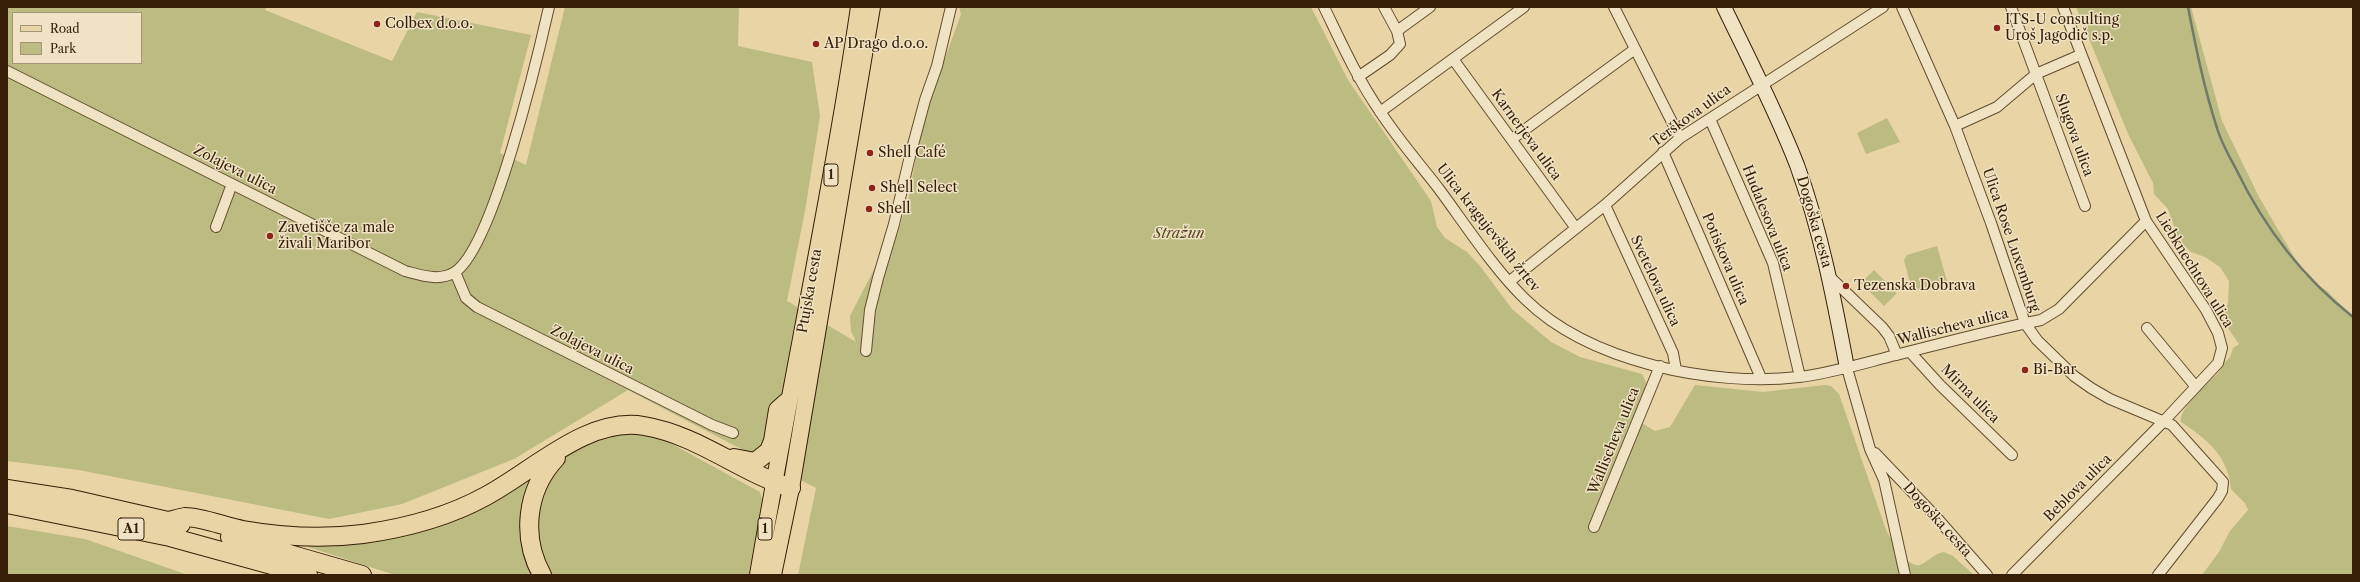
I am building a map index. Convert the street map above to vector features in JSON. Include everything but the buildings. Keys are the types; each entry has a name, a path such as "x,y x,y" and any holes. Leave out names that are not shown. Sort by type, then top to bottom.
{"highway":[{"path":"718,454 755,462 762,458 769,451 773,441 778,410 787,402"},
{"path":"168,521 185,517 244,530 312,538 405,528 448,514 486,497 582,437 609,427 642,425 680,436 773,483 791,488"},
{"path":"542,575 533,560 530,546 530,510 534,494 543,474 566,447"},
{"name":"A1","path":"7,489 72,499 168,521 362,575"},
{"name":"A1","path":"7,504 170,537 308,575"},
{"path":"254,559 267,570 280,575"}],"main road":[{"name":"Ptujska cesta","path":"758,575 787,402 801,342 826,205 858,7"},
{"name":"Ptujska cesta","path":"773,575 791,488 872,7"}],"street":[{"path":"455,272 474,249 486,224 526,99 549,7"},
{"path":"866,351 870,310 894,224 925,100 937,66 951,7"},
{"name":"Ulica kragujevških žrtev","path":"1324,7 1358,77 1380,112 1523,298 1540,313 1576,335 1608,350 1676,370 1714,376 1761,378 1800,376 1847,368"},
{"path":"1358,77 1398,48 1400,38 1384,7"},
{"path":"1397,31 1430,7"},
{"path":"1380,112 1524,7"},
{"path":"1614,7 1680,138"},
{"name":"Dogoška cesta","path":"1724,7 1761,84 1797,165 1816,226 1829,276 1847,368 1870,449 1884,480 1905,575"},
{"name":"Terškova ulica","path":"1510,281 1575,227 1605,205 1680,138 1761,84 1883,7"},
{"name":"Ulica Rose Luxemburg","path":"1902,7 1955,126 1991,223 2025,323 2074,376 2091,388 2110,399 2164,421"},
{"name":"Slugova ulica","path":"2011,7 2085,206"},
{"name":"Liebknechtova ulica","path":"2063,7 2080,55 2146,221 2190,283 2221,339 2221,355 2218,363 2164,421"},
{"path":"1512,139 1635,49"},
{"path":"1955,126 1997,107 2036,74 2080,55"},
{"name":"Karnerjeva ulica","path":"1453,60 1575,227"},
{"name":"Zolajeva ulica","path":"7,71 404,271 430,278 455,272 466,298 477,307 712,425 733,433"},
{"name":"Hudalesova ulica","path":"1710,119 1770,257 1800,376"},
{"name":"Potiskova ulica","path":"1663,152 1761,378"},
{"path":"216,227 232,184"},
{"name":"Svetelova ulica","path":"1605,205 1673,353 1676,370"},
{"name":"Wallischeva ulica","path":"1847,368 2047,318 2059,309 2146,221"},
{"path":"1829,276 1882,326 1894,345 1897,355"},
{"path":"2147,328 2196,387"},
{"name":"Mirna ulica","path":"1910,352 1940,385 2012,455"},
{"name":"Wallischeva ulica","path":"1594,527 1660,366"},
{"path":"2158,575 2218,498 2222,492 2223,482 2172,425 2164,421"},
{"name":"Beblova ulica","path":"2012,575 2164,421"},
{"name":"Dogoška cesta","path":"1870,449 1937,518 1987,575"}],"green space":[{"name":"Stražun","path":"7,7 266,7 265,10 392,61 417,12 531,35 500,153 526,165 565,7 739,7 738,46 812,62 820,116 805,211 787,301 856,342 851,331 850,316 885,248 897,235 909,197 918,144 929,103 961,14 959,7 1311,7 1348,80 1431,201 1437,227 1445,238 1467,252 1480,266 1512,309 1551,342 1580,357 1642,374 1647,384 1640,422 1655,431 1670,427 1695,385 1763,392 1825,385 1831,386 1839,394 1886,530 1901,554 1906,559 1917,565 1922,564 1944,552 1953,556 1974,575 798,575 816,488 628,390 514,459 402,504 329,519 79,470 7,461"},
{"path":"2076,7 2191,7 2222,121 2259,197 2304,274 2328,292 2353,317 2353,575 2202,575 2219,552 2230,531 2248,510 2245,503 2231,489 2226,467 2215,450 2200,435 2181,422 2181,416 2189,403 2219,372 2223,364 2230,357 2233,348 2239,344 2223,321 2228,302 2229,281 2220,267 2205,257 2191,252 2179,240 2168,209 2154,194 2153,183 2129,136"},
{"path":"1887,118 1900,142 1866,154 1857,133"},
{"path":"1937,246 1947,281 1917,290 1911,287 1904,260 1907,255"},
{"path":"1874,270 1897,293 1884,306 1861,283"},
{"path":"618,432 643,432 661,438 760,492 764,507 753,575 548,575 533,519 537,494 568,452"},
{"path":"545,465 535,484 538,575 395,575 308,547 287,544 378,537"},
{"path":"7,526 85,539 188,575 7,575"}],"waterway":[{"path":"2188,7 2204,83 2212,113 2225,149 2259,211 2286,250 2317,285 2334,302 2353,317"}],"place":[{"name":"Colbex d.o.o.","path":"377,24"},
{"name":"ITS-U consulting Uroš Jagodič s.p.","path":"1997,28"},
{"name":"AP Drago d.o.o.","path":"816,44"},
{"name":"Shell Café","path":"870,153"},
{"name":"Shell Select","path":"872,188"},
{"name":"Shell","path":"869,209"},
{"name":"Zavetišče za male živali Maribor","path":"270,236"},
{"name":"Tezenska Dobrava","path":"1846,286"},
{"name":"Bi-Bar","path":"2025,370"}]}
